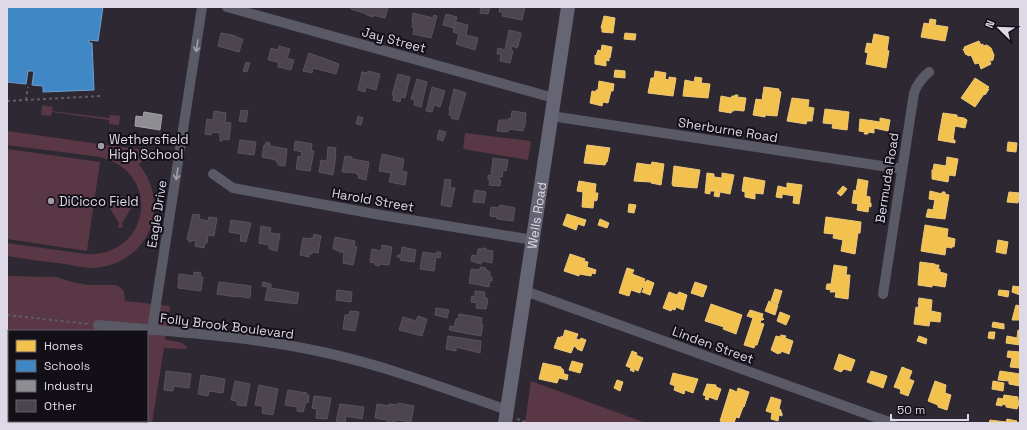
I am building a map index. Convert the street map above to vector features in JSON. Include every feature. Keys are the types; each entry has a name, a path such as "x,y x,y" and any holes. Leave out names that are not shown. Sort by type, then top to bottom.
{"main road":[{"name":"Wells Road","path":"506,416 568,7"}],"street":[{"name":"Eagle Drive","path":"152,330 202,7"},
{"name":"Jay Street","path":"227,7 554,98"},
{"name":"Bermuda Road","path":"883,294 914,93 916,86 929,72"},
{"name":"Sherburne Road","path":"551,116 902,169"},
{"name":"Harold Street","path":"214,174 233,188 375,214 533,240"},
{"name":"Linden Street","path":"525,291 892,423"},
{"name":"Folly Brook Boulevard","path":"98,325 244,338 327,353 385,368 506,416"}],"path":[{"path":"26,100 28,87"},
{"path":"7,100 101,96"},
{"path":"7,315 98,325"},
{"path":"522,421 529,423"}],"shaded area":[{"path":"42,105 53,107 52,111 109,118 110,115 120,116 119,125 109,124 109,120 52,112 51,116 41,115"},
{"path":"7,131 143,150 141,163 138,163 143,169 150,183 154,197 154,212 150,230 139,247 124,259 95,268 7,256 7,243 86,254 108,252 124,243 135,229 141,213 140,195 133,179 120,166 100,157 7,145"},
{"path":"465,133 531,141 528,160 463,149"},
{"name":"DiCicco Field","path":"7,149 100,162 87,251 7,239"},
{"path":"113,197 128,197 135,202 122,223 123,227 118,228 119,223 106,202"},
{"path":"7,276 56,277 88,285 115,285 124,291 125,301 170,306 165,340 184,344 187,349 164,348 152,423 7,423"},
{"path":"531,381 646,423 525,423"}],"building: Homes":[{"path":"604,16 615,18 613,33 602,32 601,28"},
{"path":"930,19 936,20 935,25 948,27 945,41 921,37 924,23 929,24"},
{"path":"625,33 636,34 635,40 624,39"},
{"path":"874,34 889,37 887,50 889,51 886,68 866,64 868,53 865,52 867,43 872,44"},
{"path":"979,41 981,45 987,45 991,48 994,55 993,60 991,61 989,59 991,64 981,69 979,63 975,64 971,55 966,55 963,49 965,49 964,47"},
{"path":"602,45 612,47 609,61 606,60 606,66 595,64 595,55 596,56 598,50 601,51"},
{"path":"615,70 625,71 625,78 614,77"},
{"path":"655,71 666,73 665,79 669,80 669,77 676,78 673,96 648,93 651,78 654,78"},
{"path":"695,77 702,78 701,83 710,84 708,98 683,96 685,80 694,82"},
{"path":"975,78 989,87 987,89 989,89 975,107 961,98"},
{"path":"599,81 614,84 608,103 603,102 602,106 590,103 592,91 596,92 596,90 598,90"},
{"path":"764,87 779,89 781,92 777,116 765,115 765,117 753,115 756,99 762,100"},
{"path":"738,95 737,97 746,98 744,111 734,110 731,113 719,111 721,96 731,98"},
{"path":"792,98 809,100 808,107 814,108 812,121 807,121 806,124 787,121"},
{"path":"825,109 849,112 847,130 832,128 833,124 823,123"},
{"path":"943,113 957,115 957,117 967,120 965,128 955,126 953,140 955,140 955,143 938,140"},
{"path":"880,118 890,120 888,131 874,128 874,133 868,132 868,134 864,134 865,132 859,131 860,119 880,122"},
{"path":"1008,142 1017,143 1016,152 1007,151"},
{"path":"587,145 610,148 605,165 584,163"},
{"path":"947,157 958,159 955,176 949,175 948,182 932,179 934,164 946,166"},
{"path":"652,162 664,164 661,185 651,182 634,181 637,163 651,165"},
{"path":"674,166 700,170 697,188 673,186"},
{"path":"707,173 714,174 714,177 722,178 722,173 734,175 730,194 720,192 719,197 714,196 715,191 710,191 710,194 705,193"},
{"path":"744,177 765,181 763,194 755,193 755,199 745,197 745,192 742,191"},
{"path":"858,179 868,181 866,196 870,197 871,207 869,206 868,212 857,210 858,204 852,203 854,190 856,191"},
{"path":"579,181 596,184 595,193 598,193 597,200 594,200 593,208 582,207 583,192 577,191"},
{"path":"787,183 802,185 799,204 793,203 794,196 782,194 782,198 776,197 778,186 787,188"},
{"path":"843,186 847,189 841,196 837,193"},
{"path":"930,191 942,194 942,192 945,192 945,194 949,195 945,219 926,217 928,209 933,210 935,200 929,199"},
{"path":"1009,192 1020,193 1018,203 1007,202"},
{"path":"629,204 636,205 634,213 628,212"},
{"path":"567,214 586,220 584,226 578,224 576,230 563,225"},
{"path":"826,217 861,222 855,254 841,251 843,240 833,238 834,233 824,233"},
{"path":"600,219 609,223 607,228 598,225"},
{"path":"925,225 948,229 947,237 955,239 954,247 946,247 945,255 921,251"},
{"path":"998,240 1008,242 1006,254 996,252"},
{"path":"570,254 585,259 584,261 588,262 587,267 596,270 595,274 592,273 591,276 579,274 579,276 564,271"},
{"path":"920,262 939,265 938,269 940,269 940,272 947,274 945,287 918,285"},
{"path":"834,265 847,267 846,275 850,275 848,299 835,297 836,292 830,292 831,290 826,289 827,284 831,284"},
{"path":"627,268 634,270 632,274 645,279 644,281 646,282 647,280 654,283 650,295 642,292 644,288 642,287 640,293 631,290 629,296 619,293"},
{"path":"695,282 707,286 703,297 691,293"},
{"path":"1013,286 1020,287 1020,295 1012,292"},
{"path":"775,289 782,291 778,304 771,301"},
{"path":"999,290 1009,291 1008,297 998,295"},
{"path":"669,292 677,295 679,292 687,295 683,310 676,307 675,310 672,309 671,311 663,308"},
{"path":"919,298 932,300 931,311 941,313 940,322 930,321 929,326 914,324 916,307 918,308"},
{"path":"769,301 778,305 775,315 765,311"},
{"path":"711,304 742,315 736,334 723,329 724,327 705,321"},
{"path":"1016,305 1020,306 1020,320 1012,320"},
{"path":"750,310 763,314 762,318 764,319 761,320 760,323 764,324 757,345 755,345 754,348 744,345 753,318 747,316"},
{"path":"780,312 790,316 786,325 777,321"},
{"path":"993,322 1004,324 1004,329 992,327"},
{"path":"565,330 578,334 576,339 580,340 581,338 586,340 582,351 574,346 571,353 554,348 558,337 563,337"},
{"path":"1018,330 1020,331 1020,345 1006,343 1007,336 1017,338"},
{"path":"989,332 995,332 994,339 988,338"},
{"path":"781,335 786,336 785,338 793,341 789,354 781,351 781,353 778,354 771,350 776,336 780,337"},
{"path":"919,336 927,339 926,344 917,341"},
{"path":"632,351 637,353 636,355 643,358 638,371 634,369 634,372 630,370 631,368 626,366"},
{"path":"1008,351 1020,352 1020,368 1010,367 1012,358 1007,357"},
{"path":"839,354 855,360 851,371 844,369 841,372 834,369"},
{"path":"572,361 583,364 580,373 569,370"},
{"path":"543,363 561,367 564,374 568,375 567,380 559,378 557,383 539,379"},
{"path":"902,367 912,371 909,379 914,381 908,396 900,393 900,389 894,387"},
{"path":"871,371 887,376 883,388 867,382"},
{"path":"1000,371 1020,374 1020,386 1009,384 1009,381 998,380"},
{"path":"673,373 698,379 693,393 685,390 684,394 674,390 675,386 670,384"},
{"path":"617,380 623,382 620,391 614,388"},
{"path":"935,381 946,385 945,393 951,395 947,410 928,401"},
{"path":"993,381 1004,383 1003,391 992,389"},
{"path":"707,384 716,385 716,387 721,389 717,400 709,397 708,400 705,399 706,396 703,395"},
{"path":"738,388 749,392 739,418 736,417 734,423 720,421 730,389 737,392"},
{"path":"1004,395 1018,397 1018,401 1020,401 1017,409 1006,407 1006,405 1002,404 1002,406 996,405 998,398 1003,399"},
{"path":"771,397 781,400 779,409 781,410 782,416 779,415 778,421 771,419 772,413 766,411"},
{"path":"1007,419 1017,421 1017,423 989,423 990,420 1006,422"}],"building: Schools":[{"path":"7,7 103,7 98,41 89,40 89,43 92,43 94,90 43,92 43,86 32,85 34,71 28,71 26,84 7,82"}],"building: Industry":[{"path":"144,112 162,115 160,130 135,126 136,116 143,117"}],"building: Other":[{"path":"351,7 388,7 385,18 373,15 373,17 351,9"},
{"path":"481,7 490,7 488,14 480,13"},
{"path":"500,7 525,7 522,20 502,16 503,12 499,12"},
{"path":"413,13 433,18 434,15 437,16 431,38 413,34"},
{"path":"446,14 457,17 454,28 443,25"},
{"path":"456,22 468,25 466,35 478,38 475,50 456,44 459,34 453,32"},
{"path":"509,30 521,33 517,48 512,46 511,50 513,51 510,63 500,61 501,54 497,54 498,48 505,50"},
{"path":"221,33 243,39 239,52 218,46"},
{"path":"279,46 290,49 287,58 294,60 291,70 278,67 278,62 268,60 271,48 278,50"},
{"path":"309,53 339,64 336,74 313,68 312,73 303,71"},
{"path":"246,62 250,63 247,72 243,71"},
{"path":"368,71 380,74 376,90 366,87 365,92 358,90 362,72 367,73"},
{"path":"398,74 410,77 405,98 401,97 400,102 393,100 394,95 392,95"},
{"path":"417,79 427,82 421,107 414,105 415,100 411,99"},
{"path":"432,87 445,91 440,107 434,105 432,112 426,111"},
{"path":"454,89 466,93 458,120 451,118 452,116 449,115"},
{"path":"241,110 248,111 246,122 239,121"},
{"path":"214,111 226,113 225,122 231,123 229,140 223,139 220,141 220,133 211,132 211,135 205,134 207,119 213,120"},
{"path":"512,111 526,113 526,121 523,131 509,129 508,132 497,131 499,120 511,119"},
{"path":"358,116 363,118 361,125 356,124"},
{"path":"439,130 446,132 443,141 437,139"},
{"path":"240,140 256,142 254,155 238,153"},
{"path":"295,141 312,144 311,151 314,151 310,171 296,169 298,156 301,157 302,152 294,150"},
{"path":"266,142 270,143 270,146 287,149 285,166 278,165 276,160 262,157"},
{"path":"328,147 336,148 333,175 319,172 321,160 327,161"},
{"path":"382,154 404,159 402,171 407,172 405,185 389,182 391,173 379,171"},
{"path":"345,156 352,157 352,159 369,162 366,180 358,178 359,175 357,175 357,173 342,172"},
{"path":"493,158 508,160 506,171 503,170 502,177 499,177 499,180 501,180 500,186 489,185 490,179 488,179 488,175 491,176"},
{"path":"445,179 451,180 450,188 455,188 451,207 441,205"},
{"path":"475,190 486,192 484,203 473,202"},
{"path":"501,205 515,208 513,221 497,219 497,217 490,216 491,207 499,208"},
{"path":"193,214 200,215 199,219 208,221 209,217 217,218 214,236 208,235 207,243 205,243 204,248 195,246 196,241 192,240 192,242 188,241 189,240 187,239"},
{"path":"231,220 251,223 246,242 240,241 241,234 229,232"},
{"path":"261,226 271,228 270,233 280,234 277,251 269,249 269,245 259,243"},
{"path":"314,234 321,236 318,253 312,252 312,254 309,254 309,257 300,255 303,238 311,239 313,238"},
{"path":"335,237 355,241 354,246 357,247 353,265 343,263 344,252 339,252 333,249"},
{"path":"382,245 392,247 389,265 379,264 379,266 370,262 372,249 381,251"},
{"path":"402,247 416,250 414,262 400,260 401,258 397,257 398,255 401,255"},
{"path":"486,248 486,250 493,251 492,263 482,261 481,264 471,261 472,255 477,256 478,249"},
{"path":"423,252 436,254 437,252 441,252 440,258 436,257 434,271 420,269"},
{"path":"480,267 486,268 486,270 490,272 492,281 490,280 489,287 469,283 471,269 480,270"},
{"path":"194,272 201,273 200,277 203,277 201,291 178,288 179,274 194,276"},
{"path":"219,282 251,286 250,298 217,294"},
{"path":"263,282 271,284 271,288 299,293 297,304 265,300 268,287 262,286"},
{"path":"337,290 352,292 351,302 336,300"},
{"path":"475,291 485,292 484,297 488,300 486,309 476,308 477,303 471,302 472,296 475,297"},
{"path":"436,308 449,310 447,318 435,315"},
{"path":"350,311 359,312 355,331 343,329 345,315 349,315"},
{"path":"459,314 482,318 481,325 483,325 481,336 449,330 450,326 454,327"},
{"path":"418,316 427,319 422,336 399,330 403,317 416,321"},
{"path":"448,336 481,341 480,353 456,347 456,351 446,349"},
{"path":"166,371 191,374 189,388 174,386 173,391 164,390"},
{"path":"201,375 225,379 223,393 209,391 208,396 198,394"},
{"path":"235,381 250,384 246,406 237,405 237,401 231,400"},
{"path":"259,385 278,389 273,415 262,413 263,406 255,405"},
{"path":"288,390 307,393 306,395 309,395 308,403 306,402 303,412 297,411 297,407 285,405"},
{"path":"314,396 331,398 327,419 316,418 317,409 312,408"},
{"path":"398,403 414,406 411,422 396,420 395,423 387,423 387,420 375,418 377,404 389,406 389,404 397,405"},
{"path":"340,404 364,407 362,419 346,416 345,423 337,423"}],"place":[{"name":"Wethersfield High School","path":"101,146"},
{"name":"DiCicco Field","path":"51,201"}]}
